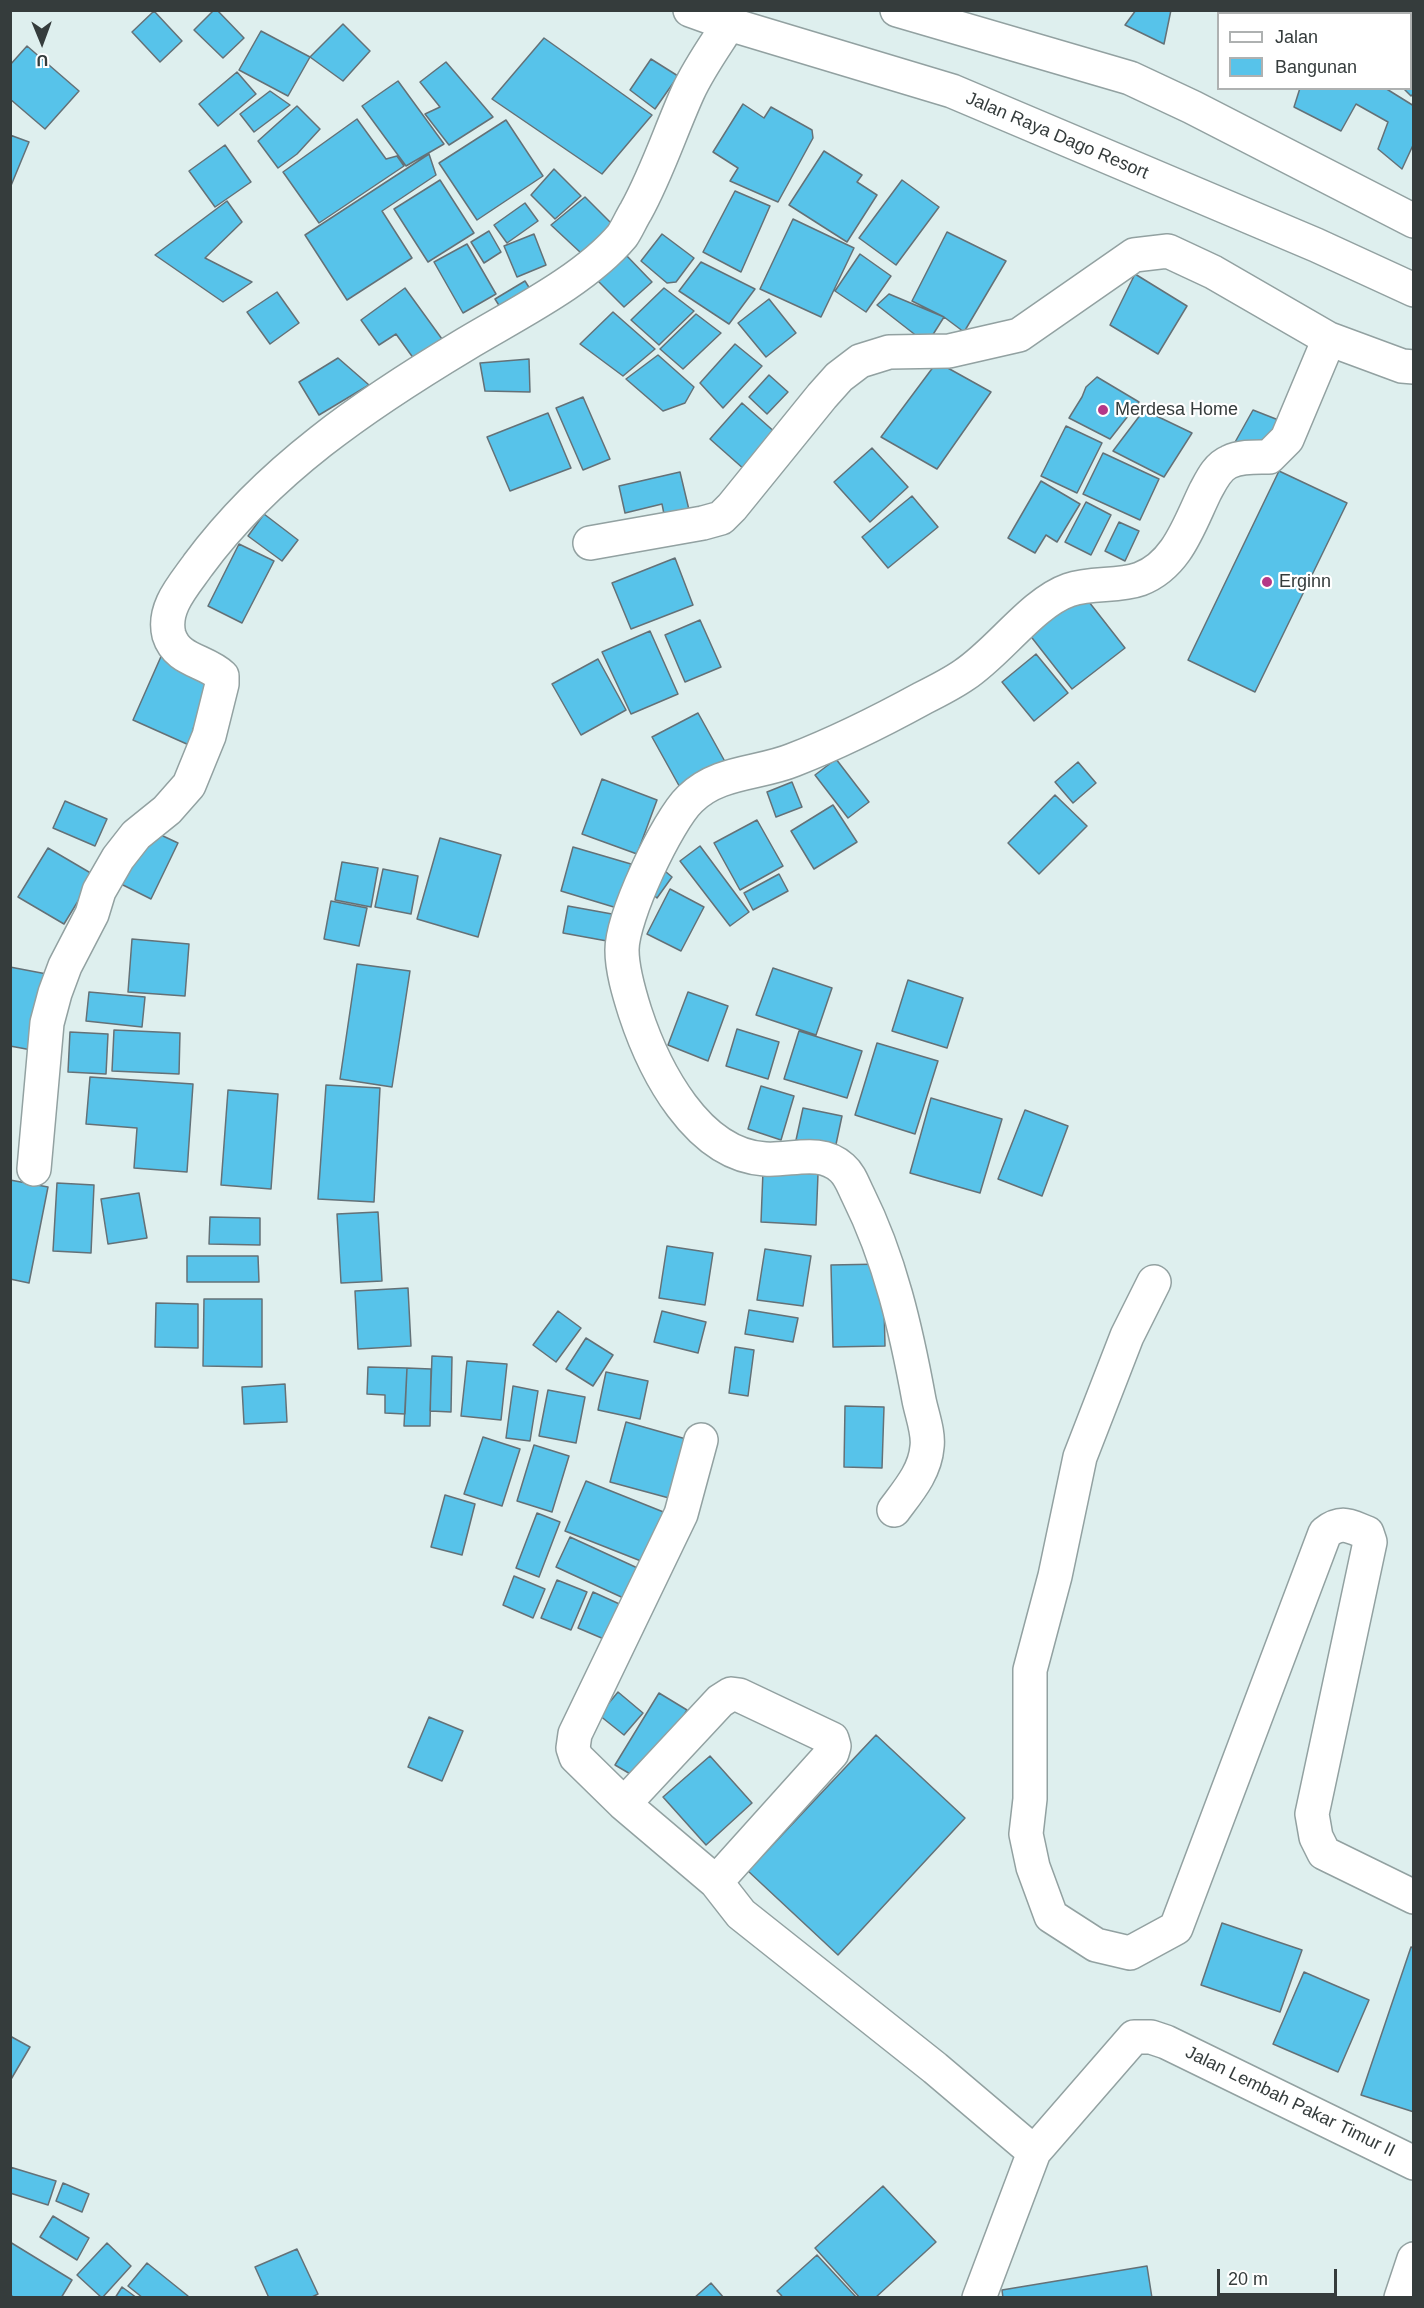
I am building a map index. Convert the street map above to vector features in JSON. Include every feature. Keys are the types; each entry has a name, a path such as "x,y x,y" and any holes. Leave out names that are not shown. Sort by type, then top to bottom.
{"street":[{"name":"Jalan Raya Dago Resort","path":"690,10 729,24 952,91 1316,245 1413,290"},
{"path":"897,10 1130,78 1192,107 1413,221"},
{"path":"34,1169 47,1023 61,975 92,914 99,891 118,858 136,835 167,810 189,785 208,736 222,684 222,676 217,671 191,660 172,643 167,621 168,612 174,600 207,553 243,510 332,430 410,377 578,276 622,235 646,193 689,89 729,24"},
{"path":"590,543 721,518 822,396 839,377 860,361 889,352 949,351 1019,335 1134,255 1168,251 1213,272 1329,339 1402,366 1413,367"},
{"path":"894,1510 920,1474 928,1446 914,1370 896,1294 873,1224 847,1172 831,1158 800,1157 764,1160 742,1154 719,1144 696,1123 675,1098 648,1046 635,1011 624,969 623,936 642,883 680,809 709,784 728,777 778,766 812,753 898,712 962,677 983,662 1047,602 1071,590 1140,579 1171,560 1212,478 1225,463 1241,458 1269,457 1287,438 1329,339"},
{"path":"1155,1282 1127,1336 1080,1457 1055,1576 1030,1670 1030,1799 1026,1834 1033,1867 1051,1916 1095,1945 1130,1953 1176,1928 1325,1533 1335,1525 1344,1524 1367,1533 1370,1542 1312,1814 1316,1836 1323,1853 1413,1897"},
{"path":"701,1440 681,1514 575,1734 573,1748 576,1757 624,1804 716,1882 741,1914 935,2068 1034,2152 979,2298"},
{"path":"624,1804 720,1701 731,1694 739,1695 832,1739 834,1746 832,1753 716,1882"},
{"name":"Jalan Lembah Pakar Timur II","path":"1034,2152 1134,2037 1151,2037 1166,2042 1413,2163"},
{"path":"1401,2298 1413,2259"}],"building":[{"path":"214,10 217,10 244,38 223,58 194,30"},
{"path":"1136,10 1171,10 1164,44 1125,25"},
{"path":"1354,10 1414,10 1414,93 1411,96 1405,90 1412,90 1412,12 1353,12"},
{"path":"154,11 182,41 160,62 132,32"},
{"path":"343,24 370,51 343,81 310,57"},
{"path":"261,31 310,57 288,96 239,70"},
{"path":"544,38 652,115 602,174 492,99"},
{"path":"27,46 79,91 45,129 10,99 10,65"},
{"path":"651,59 678,76 655,109 630,90"},
{"path":"446,62 493,117 449,145 425,114 440,107 420,82"},
{"path":"237,72 256,94 218,126 199,104"},
{"path":"398,81 444,144 406,166 362,106"},
{"path":"1299,90 1388,90 1414,106 1414,143 1402,169 1378,149 1388,122 1356,104 1341,131 1294,107"},
{"path":"270,91 290,105 254,132 240,114"},
{"path":"743,104 764,118 771,107 812,130 813,138 778,202 730,181 738,168 713,152"},
{"path":"297,106 320,129 297,154 278,168 258,141"},
{"path":"357,119 386,159 397,156 404,166 319,223 283,172"},
{"path":"506,120 543,176 477,220 439,163"},
{"path":"10,135 29,142 10,188"},
{"path":"225,145 251,182 215,207 189,171"},
{"path":"824,151 862,175 857,182 877,195 847,242 789,205"},
{"path":"429,154 436,175 382,211 412,258 347,300 305,235"},
{"path":"554,169 581,196 555,219 531,195"},
{"path":"440,180 474,233 428,262 394,209"},
{"path":"902,180 939,207 896,265 859,238"},
{"path":"735,191 770,206 741,272 703,252"},
{"path":"585,197 612,224 581,253 551,225"},
{"path":"227,201 242,222 205,258 252,282 223,302 155,255"},
{"path":"525,203 538,221 507,243 494,225"},
{"path":"793,219 854,248 821,317 760,289"},
{"path":"489,231 501,252 484,263 471,242"},
{"path":"947,232 1006,261 964,332 944,317 912,301"},
{"path":"534,234 546,265 517,277 504,246"},
{"path":"662,234 694,258 676,282 667,283 641,261"},
{"path":"467,244 496,294 463,313 434,262"},
{"path":"625,254 652,282 624,307 595,278"},
{"path":"860,254 891,276 866,312 835,291"},
{"path":"701,262 755,289 729,324 679,291"},
{"path":"1135,274 1187,306 1158,354 1110,325"},
{"path":"525,281 535,297 505,315 495,299"},
{"path":"405,288 442,339 414,359 396,334 379,345 361,320"},
{"path":"664,288 694,311 659,345 631,320"},
{"path":"277,292 299,323 270,344 247,312"},
{"path":"889,294 944,317 927,344 877,305"},
{"path":"769,299 796,333 766,357 738,323"},
{"path":"613,312 655,349 623,376 580,344"},
{"path":"696,314 721,333 683,369 660,349"},
{"path":"735,344 762,366 723,408 700,383"},
{"path":"658,355 694,387 685,403 663,411 626,379"},
{"path":"338,358 369,385 319,415 299,382"},
{"path":"529,359 530,392 485,391 480,363"},
{"path":"937,362 991,392 937,469 881,437"},
{"path":"769,375 788,392 767,414 749,397"},
{"name":"Merdesa Home","path":"1097,377 1139,402 1110,439 1069,418 1086,387"},
{"path":"583,397 610,459 583,470 556,408"},
{"path":"742,403 777,434 745,470 710,439"},
{"path":"1144,410 1192,433 1164,477 1113,451"},
{"path":"1253,410 1281,421 1263,454 1234,444"},
{"path":"548,413 571,468 510,491 487,437"},
{"path":"1066,426 1102,443 1077,493 1041,476"},
{"path":"872,448 908,487 870,522 834,482"},
{"path":"1103,453 1159,479 1140,520 1083,494"},
{"name":"Erginn","path":"1279,471 1347,503 1255,692 1188,660"},
{"path":"680,472 690,514 665,519 662,504 625,513 619,486"},
{"path":"1041,481 1080,504 1057,542 1046,535 1035,553 1008,538"},
{"path":"912,496 938,527 888,568 862,537"},
{"path":"1086,502 1111,515 1091,555 1065,542"},
{"path":"264,514 298,540 282,561 248,536"},
{"path":"1119,522 1139,531 1125,561 1105,551"},
{"path":"239,544 274,561 242,623 208,606"},
{"path":"675,558 693,605 631,629 612,583"},
{"path":"1082,593 1125,648 1072,689 1029,634"},
{"path":"700,620 721,667 685,682 665,635"},
{"path":"650,631 678,694 631,714 602,652"},
{"path":"163,652 216,675 193,729 195,730 189,745 133,720"},
{"path":"1036,654 1068,693 1034,721 1002,682"},
{"path":"598,659 626,710 581,735 552,684"},
{"path":"698,713 728,767 682,791 652,737"},
{"path":"836,759 869,802 848,818 815,775"},
{"path":"1078,762 1096,783 1073,803 1055,782"},
{"path":"602,779 657,800 637,854 582,834"},
{"path":"792,782 802,807 776,817 767,792"},
{"path":"1055,795 1087,826 1039,874 1008,843"},
{"path":"65,801 107,819 95,846 53,828"},
{"path":"833,805 857,842 814,869 791,831"},
{"path":"757,820 783,866 740,890 714,843"},
{"path":"148,829 178,843 151,899 121,884"},
{"path":"440,838 501,855 478,937 417,919"},
{"path":"700,846 749,912 730,926 680,861"},
{"path":"573,847 631,864 617,908 561,891"},
{"path":"48,848 94,875 64,924 18,897"},
{"path":"342,862 378,868 371,907 335,900"},
{"path":"659,866 672,877 657,898 644,887"},
{"path":"383,869 418,876 411,914 375,907"},
{"path":"779,874 788,891 753,910 744,893"},
{"path":"670,889 704,907 681,951 647,934"},
{"path":"331,901 367,908 359,946 324,939"},
{"path":"568,906 612,914 607,941 563,933"},
{"path":"132,939 189,944 185,996 128,992"},
{"path":"357,964 410,971 392,1087 340,1079"},
{"path":"10,967 52,975 37,1051 10,1046"},
{"path":"773,968 832,988 816,1035 756,1015"},
{"path":"908,980 963,998 947,1048 892,1031"},
{"path":"89,992 145,997 142,1027 86,1021"},
{"path":"688,992 728,1006 708,1061 668,1045"},
{"path":"737,1029 779,1042 768,1079 726,1066"},
{"path":"114,1030 180,1033 179,1074 112,1071"},
{"path":"799,1031 862,1051 847,1098 784,1079"},
{"path":"70,1032 108,1034 106,1074 68,1072"},
{"path":"877,1043 938,1061 915,1134 855,1115"},
{"path":"90,1077 193,1084 187,1172 134,1168 137,1128 86,1124"},
{"path":"326,1085 380,1088 374,1202 318,1199"},
{"path":"761,1086 794,1096 781,1140 748,1129"},
{"path":"228,1090 278,1094 271,1189 221,1185"},
{"path":"931,1098 1002,1119 980,1193 910,1173"},
{"path":"803,1108 842,1116 835,1149 796,1140"},
{"path":"1025,1110 1068,1126 1042,1196 998,1179"},
{"path":"763,1171 818,1174 816,1225 761,1222"},
{"path":"10,1180 48,1187 29,1283 10,1279"},
{"path":"57,1183 94,1185 91,1253 53,1251"},
{"path":"139,1193 147,1238 108,1244 101,1199"},
{"path":"378,1212 382,1281 341,1283 337,1214"},
{"path":"210,1217 260,1218 260,1245 209,1244"},
{"path":"667,1246 713,1253 705,1305 659,1298"},
{"path":"765,1249 811,1256 803,1306 757,1300"},
{"path":"187,1256 258,1256 259,1282 187,1282"},
{"path":"883,1264 885,1346 833,1347 831,1265"},
{"path":"408,1288 411,1346 358,1349 355,1291"},
{"path":"204,1299 262,1299 262,1367 203,1366"},
{"path":"156,1303 198,1304 198,1348 155,1347"},
{"path":"749,1310 798,1318 793,1342 745,1334"},
{"path":"558,1311 581,1328 556,1362 533,1345"},
{"path":"662,1311 706,1322 698,1353 654,1342"},
{"path":"586,1338 613,1355 593,1386 566,1369"},
{"path":"735,1347 754,1350 748,1396 729,1393"},
{"path":"432,1356 452,1357 451,1412 430,1411"},
{"path":"467,1361 507,1364 501,1420 461,1416"},
{"path":"368,1367 407,1368 405,1414 385,1413 385,1395 367,1394"},
{"path":"407,1368 431,1369 430,1426 404,1426"},
{"path":"606,1372 648,1381 640,1419 598,1410"},
{"path":"285,1384 287,1422 244,1424 242,1387"},
{"path":"513,1386 538,1391 530,1441 506,1438"},
{"path":"548,1390 585,1397 576,1443 539,1436"},
{"path":"845,1406 884,1407 882,1468 844,1467"},
{"path":"626,1422 686,1439 669,1498 610,1482"},
{"path":"483,1437 520,1449 502,1506 464,1494"},
{"path":"534,1445 569,1456 552,1512 517,1501"},
{"path":"586,1481 666,1513 646,1563 565,1531"},
{"path":"445,1495 475,1504 462,1555 431,1547"},
{"path":"537,1513 560,1522 539,1577 516,1568"},
{"path":"570,1537 644,1571 630,1601 556,1567"},
{"path":"514,1576 545,1589 533,1618 503,1605"},
{"path":"557,1580 587,1592 571,1630 541,1618"},
{"path":"593,1592 626,1607 611,1642 578,1628"},
{"path":"618,1692 643,1713 624,1735 599,1715"},
{"path":"659,1693 687,1710 644,1782 615,1765"},
{"path":"429,1717 463,1731 442,1781 408,1767"},
{"path":"876,1735 965,1818 838,1955 748,1871"},
{"path":"710,1756 752,1803 706,1845 663,1797"},
{"path":"1222,1923 1302,1950 1280,2012 1201,1985"},
{"path":"1411,1947 1414,1948 1414,2112 1361,2095"},
{"path":"1304,1972 1369,2000 1338,2072 1273,2044"},
{"path":"10,2036 30,2047 10,2081"},
{"path":"10,2167 56,2181 48,2205 10,2193"},
{"path":"63,2183 89,2194 82,2212 56,2201"},
{"path":"883,2186 936,2242 875,2298 860,2298 815,2248"},
{"path":"53,2216 89,2238 77,2260 40,2237"},
{"path":"10,2242 72,2280 61,2298 15,2298 10,2295"},
{"path":"107,2243 131,2266 102,2298 77,2275"},
{"path":"297,2249 318,2294 310,2298 269,2298 255,2267"},
{"path":"817,2255 857,2298 783,2298 777,2291"},
{"path":"147,2263 188,2296 187,2298 143,2298 128,2286"},
{"path":"1147,2266 1152,2298 1003,2298 1002,2290"},
{"path":"711,2283 724,2298 694,2298"},
{"path":"122,2287 137,2298 115,2298"}],"place":[{"name":"Merdesa Home","path":"1103,410"},
{"name":"Erginn","path":"1267,582"}]}
